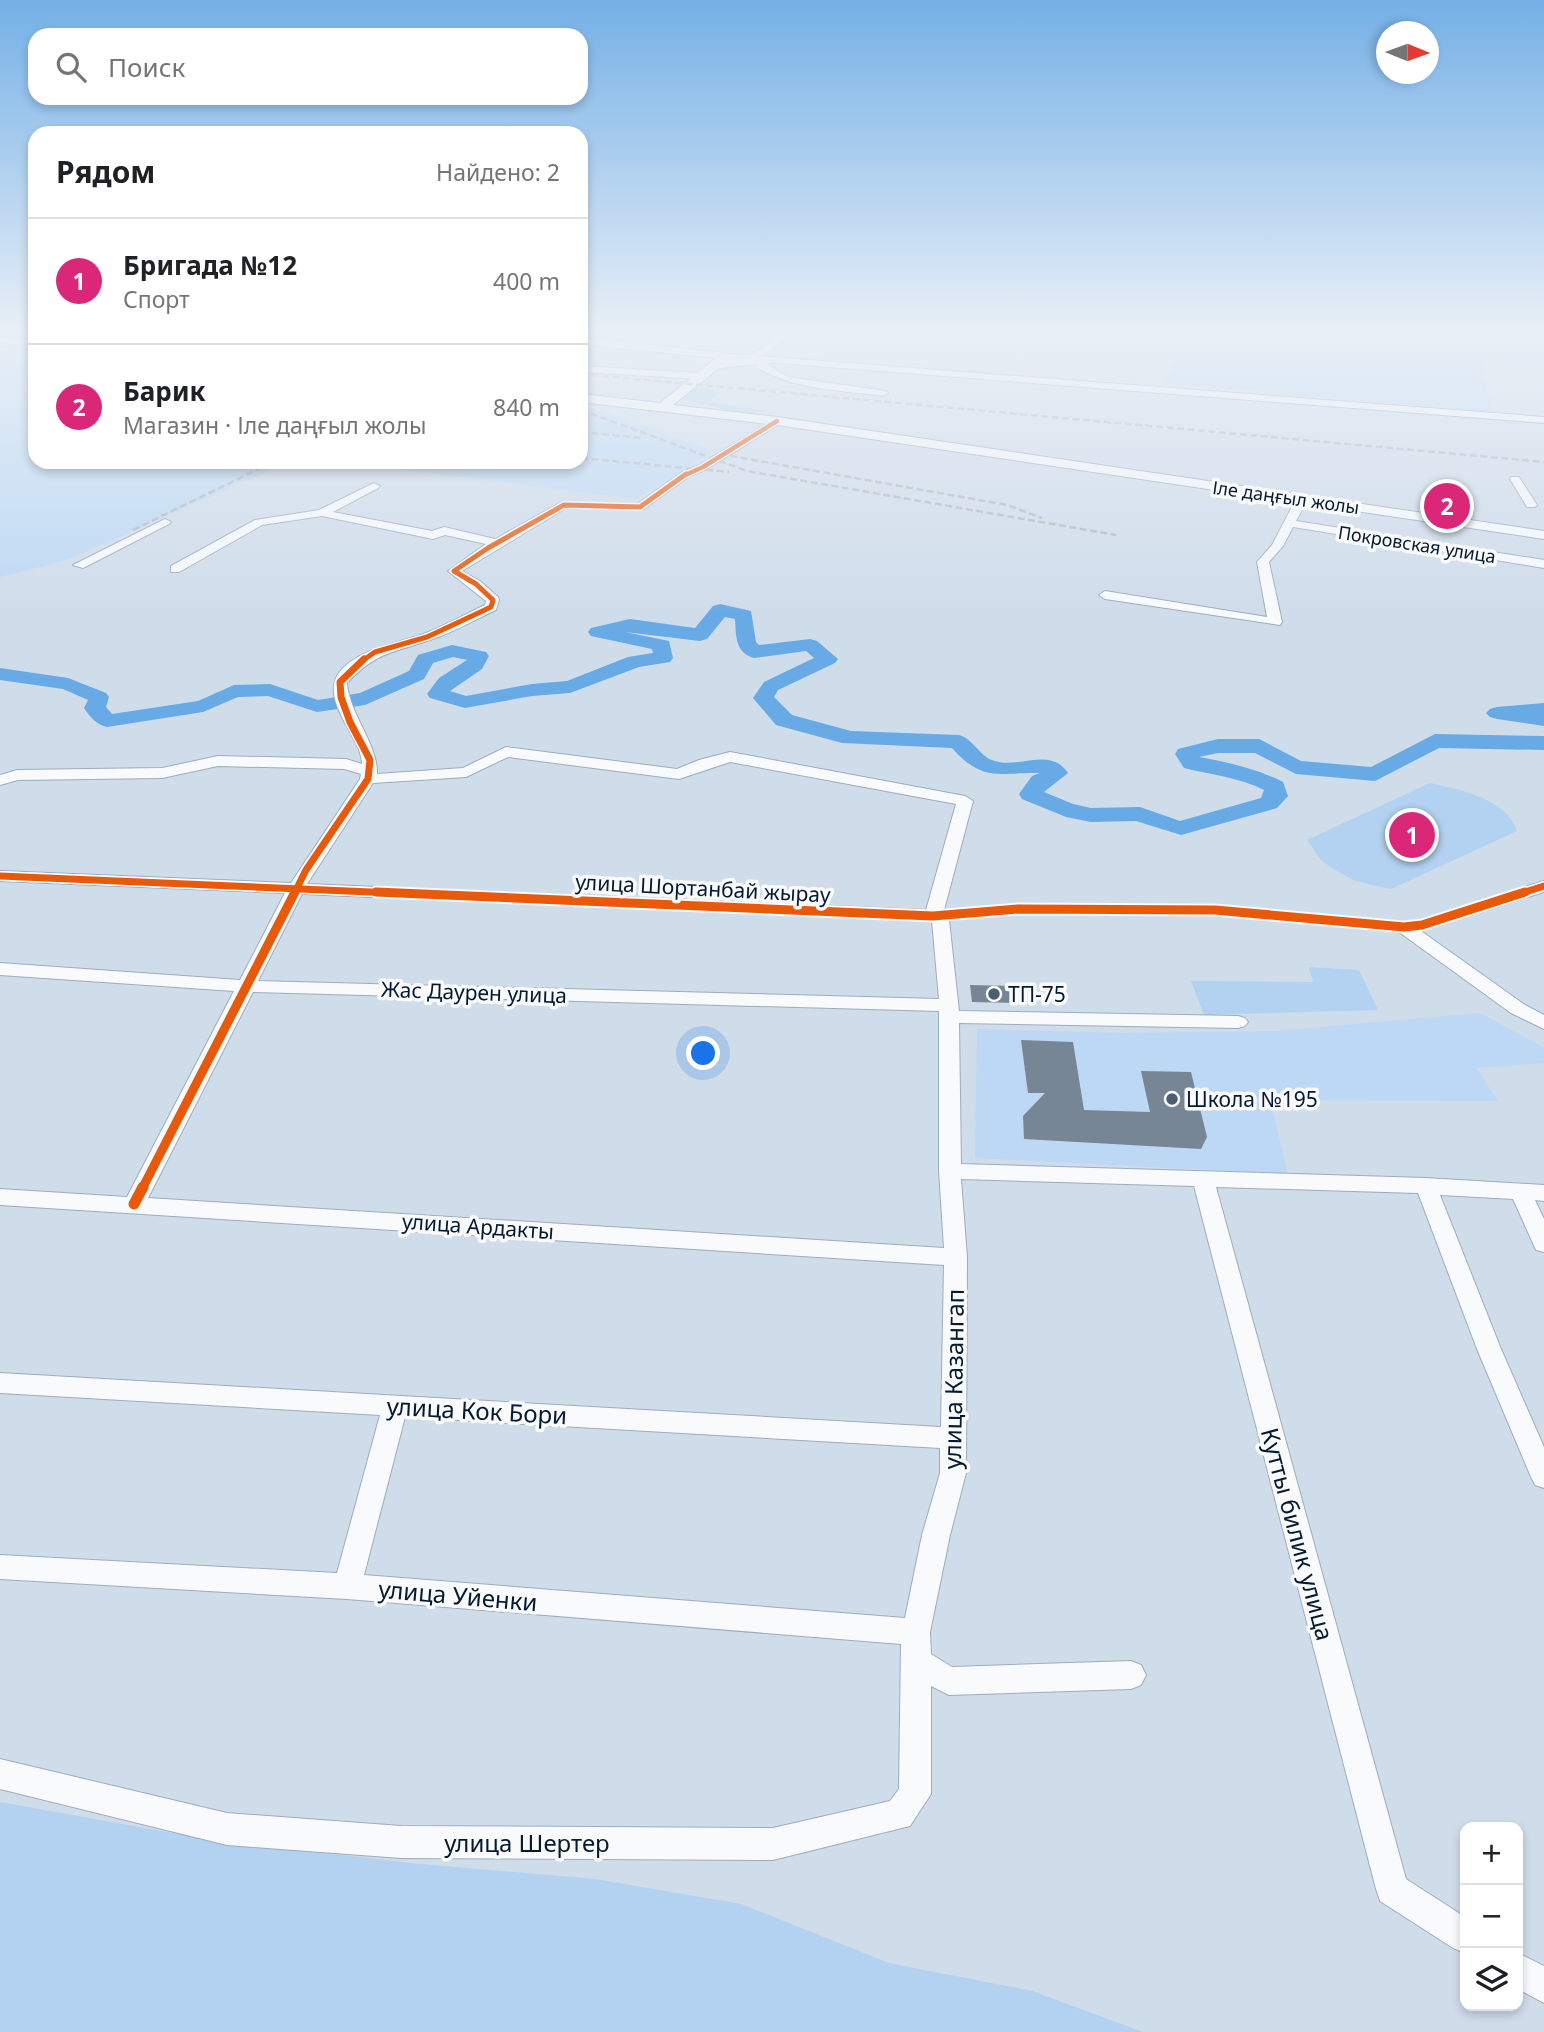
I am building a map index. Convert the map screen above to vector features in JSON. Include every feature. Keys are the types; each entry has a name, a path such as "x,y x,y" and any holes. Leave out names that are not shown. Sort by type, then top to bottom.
{"main road":[{"name":"Іле даңғыл жолы","path":"797,424 1544,536"}],"street":[{"path":"134,1204 306,870 369,775 370,760 342,701 340,682 358,663 375,652 439,632 491,607 494,600 488,593 454,571 497,542 564,505 640,507 685,474 703,467 773,424"},
{"path":"1516,479 1531,505"},
{"path":"322,513 374,485"},
{"path":"1105,595 1275,622 1263,562 1277,546 1303,499"},
{"path":"175,569 259,522 322,513 433,535 444,531 497,542"},
{"path":"79,565 165,522"},
{"name":"Покровская улица","path":"1289,523 1544,564"},
{"path":"0,780 17,775 162,773 218,761 346,764 369,775 466,772 506,752 679,774 704,763 730,757 965,801 936,916"},
{"name":"улица Шортанбай жырау","path":"0,876 936,916 1018,909 1215,910 1404,927"},
{"path":"1404,927 1422,925 1544,886"},
{"name":"улица Казангап","path":"916,1647 936,1535 953,1473 956,1257 950,1171 949,1011 936,916"},
{"path":"1404,927 1518,1009 1544,1023"},
{"name":"Жас Даурен улица","path":"0,969 248,986 1238,1022"},
{"path":"950,1171 1544,1192"},
{"name":"Кутты билик улица","path":"1203,1180 1392,1889 1460,1933"},
{"path":"1426,1186 1489,1349 1544,1476"},
{"path":"1520,1191 1544,1244"},
{"name":"улица Ардакты","path":"0,1197 956,1257"},
{"name":"улица Кок Бори","path":"0,1382 953,1438"},
{"path":"347,1586 395,1405"},
{"name":"улица Уйенки","path":"0,1567 347,1586 916,1647"},
{"path":"916,1647 949,1681 1131,1675"},
{"name":"улица Шертер","path":"0,1774 227,1829 401,1842 773,1844 900,1815 910,1804 915,1794 916,1647"},
{"path":"1523,1972 1544,1986"}],"shaded area":[{"path":"0,424 28,424 28,469 273,469 67,560 0,577"},
{"path":"588,424 637,424 713,451 636,499 397,469 588,469"},
{"path":"1430,783 1493,803 1511,820 1517,831 1391,889 1355,881 1332,868 1321,860 1307,840"},
{"path":"1309,967 1359,970 1378,1010 1204,1015 1191,981 1313,982"},
{"path":"1480,1013 1544,1048 1544,1063 1476,1068 1498,1101 1270,1100 1288,1174 975,1158 977,1029 1122,1033 1278,1031"},
{"path":"0,1802 206,1839 419,1864 595,1879 741,1904 889,1963 1032,1991 1143,2032 0,2032"}],"building":[{"name":"ТП-75","path":"970,985 1016,986 1018,1003 972,1002"},
{"name":"Школа №195","path":"1021,1040 1073,1042 1084,1110 1150,1112 1141,1071 1191,1072 1207,1137 1201,1149 1024,1139 1023,1116 1045,1093 1028,1093"}],"waterway":[{"path":"0,674 68,684 99,697 95,708 107,721 203,706 234,691 270,690 317,706 365,699 417,675 425,659 452,651 479,656 475,665 446,682 437,694 465,702 532,690 570,687 635,661 663,658 662,645 598,632 630,625 700,635 720,610 744,615 746,643 754,652 810,645 828,659 771,686 763,698 784,720 850,738 959,742 970,755 990,768 1048,766 1057,773 1040,781 1030,794 1066,810 1091,815 1140,814 1181,828 1226,813 1269,803 1276,796 1275,787 1265,782 1235,771 1192,763 1186,754 1218,746 1259,746 1296,767 1375,774 1435,741 1544,743"},
{"path":"1544,709 1497,713 1544,720"}],"railway":[{"path":"619,424 747,471 1116,535"},
{"path":"1126,424 1544,462"},
{"path":"588,433 642,438"},
{"path":"720,454 1007,505 1042,518"},
{"path":"588,459 729,472"},
{"path":"133,530 259,469"}],"cycle path":[{"path":"134,1204 306,870 368,779 370,760 350,722 341,697 340,682 358,663 375,652 427,637 491,607 493,600 476,584 454,571 488,548 564,505 640,507 686,474 703,467 772,424"},
{"path":"0,876 933,916 1018,909 1215,910 1404,927 1422,925 1544,886"}],"place":[{"name":"Барик","path":"1447,506"},
{"name":"Бригада №12","path":"1412,835"},
{"name":"ТП-75","path":"994,994"},
{"name":"Школа №195","path":"1172,1099"}]}
